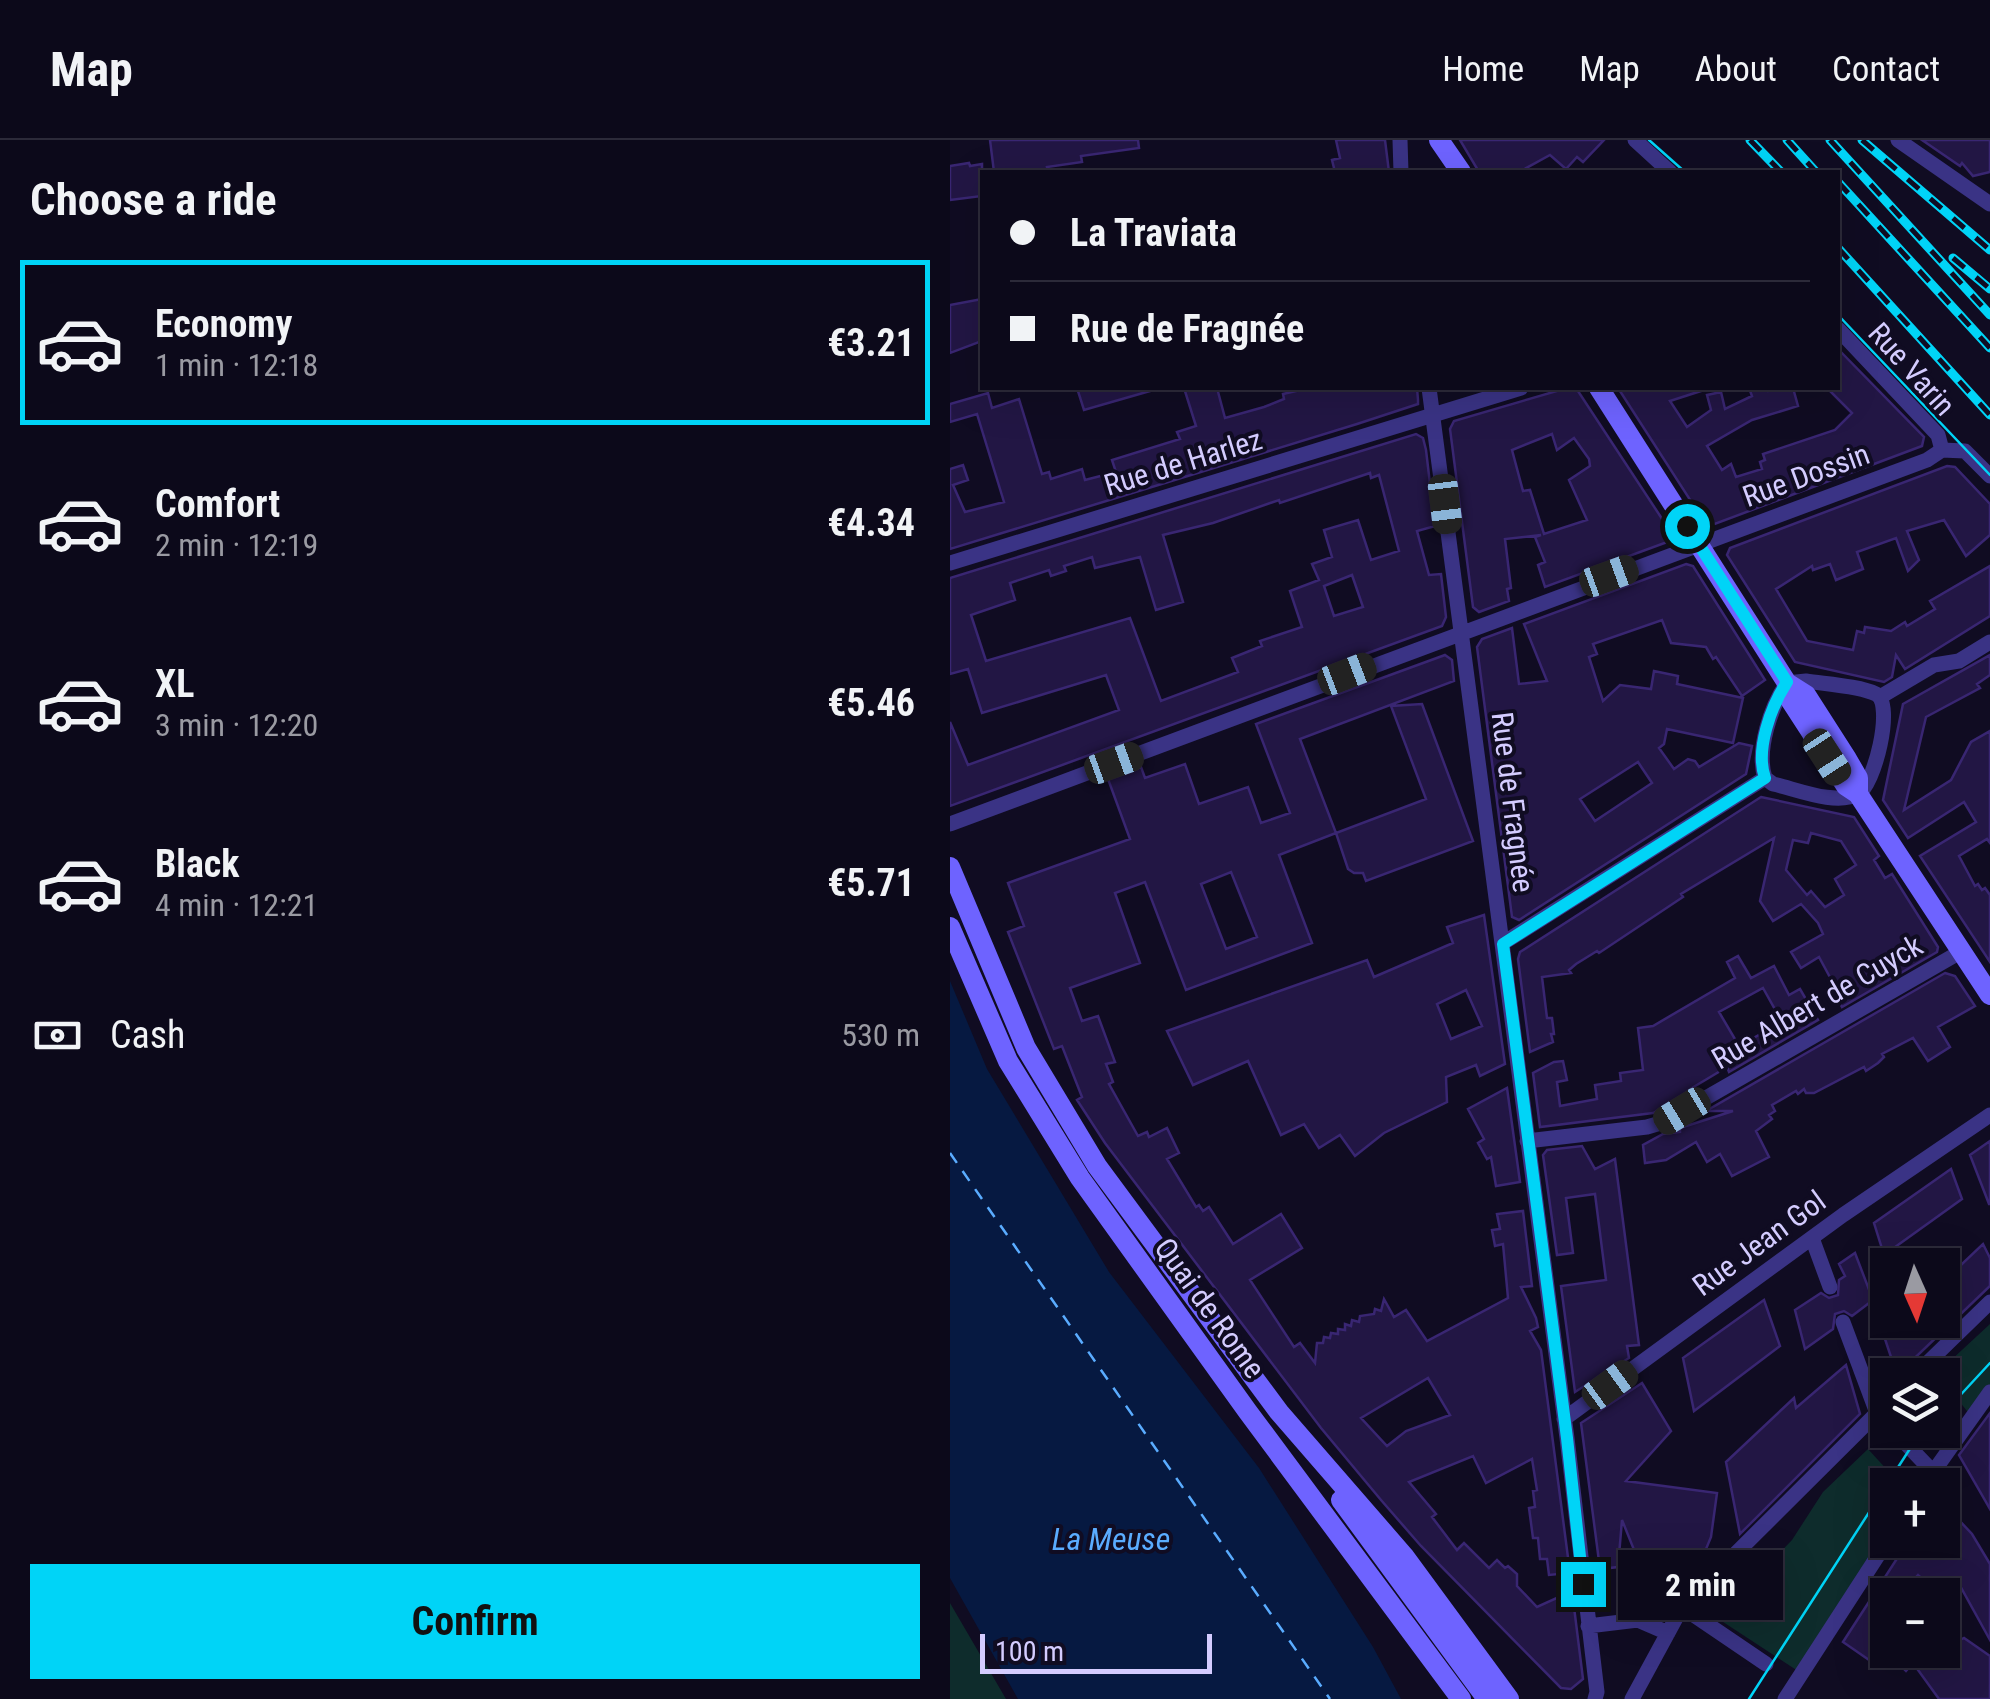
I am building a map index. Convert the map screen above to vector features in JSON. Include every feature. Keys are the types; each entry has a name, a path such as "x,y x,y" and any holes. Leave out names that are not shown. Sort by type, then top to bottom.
{"main road":[{"path":"1439,140 1460,170"},
{"path":"1600,390 1787,682 1789,698 1846,786 1858,794 1990,995"},
{"name":"Quai de Rome","path":"950,868 1008,1010 1050,1092 1108,1180 1487,1699"},
{"name":"Quai de Rome","path":"950,927 1008,1060 1080,1178 1461,1699"},
{"name":"Quai de Rome","path":"1292,1428 1404,1556 1508,1699"}],"street":[{"path":"1399,140 1401,170"},
{"path":"1635,140 1668,170"},
{"path":"1898,140 1988,200"},
{"name":"Rue Varin","path":"1840,331 1938,435 1942,450 1965,450 1990,476"},
{"name":"Rue de Fragnée","path":"1430,390 1564,1419 1595,1699"},
{"name":"Rue de Harlez","path":"950,563 1515,390"},
{"name":"Rue Dossin","path":"950,824 1462,630 1927,460 1942,450"},
{"path":"1880,697 1885,716 1870,781 1858,794 1841,798 1774,784 1765,778 1762,760 1770,717 1787,682 1806,681 1880,697 1934,664 1959,660 1990,642"},
{"path":"1503,944 1765,778"},
{"name":"Rue Albert de Cuyck","path":"1527,1141 1664,1122 1962,951"},
{"name":"Rue Jean Gol","path":"1564,1419 1812,1238 1990,1116"},
{"path":"1812,1238 1830,1286"},
{"path":"1932,1358 1990,1302"},
{"path":"1843,1322 1870,1382"},
{"path":"1936,1468 1990,1392"},
{"path":"1632,1699 1682,1607 1870,1426"},
{"path":"1784,1699 1876,1558"},
{"path":"1682,1607 1766,1664"},
{"path":"1588,1626 1638,1620 1668,1633"}],"green space":[{"path":"1990,1324 1990,1392 1971,1416 1960,1402 1960,1358 1953,1358"},
{"path":"1868,1449 1885,1468 1870,1468 1870,1558 1876,1558 1801,1673 1717,1618 1792,1540 1823,1492"},
{"path":"950,1603 1006,1699 950,1699"}],"water":[{"name":"La Meuse","path":"950,981 987,1069 1109,1272 1259,1468 1373,1647 1401,1699 1018,1699 950,1578"}],"building":[{"path":"990,140 1138,140 1139,148 1081,156 1082,162 1047,167 1048,170 994,170"},
{"path":"1336,140 1385,140 1389,170 1334,170 1332,160 1340,158"},
{"path":"1460,140 1604,140 1583,162 1577,157 1566,169 1550,155 1523,170 1478,170"},
{"path":"1922,140 1990,140 1990,172 1973,176 1962,163 1960,166"},
{"path":"982,164 980,196 950,200 950,166"},
{"path":"980,299 980,342 950,353 950,305"},
{"path":"1840,351 1924,437 1922,446 1712,525 1705,523 1619,390 1704,390 1670,401 1687,427 1711,410 1707,395 1721,392 1725,409 1752,396 1750,390 1794,390 1798,406 1752,420 1707,446 1722,470 1731,464 1736,477 1762,469 1763,454 1835,430 1852,413 1829,390 1840,390"},
{"path":"1078,390 1150,390 1150,391 1084,410"},
{"path":"1185,390 1218,390 1225,418 1264,407 1284,399 1283,394 1300,390 1417,390 1418,404 950,549 950,469 963,465 968,480 953,485 965,512 1004,502 977,414 950,422 950,404 988,393 992,408 1019,399 1042,474 1049,472 1051,479 1082,469 1085,480 1116,472 1112,460 1180,439 1177,432 1196,426"},
{"path":"1560,390 1577,390 1672,534 1670,541 1545,587 1538,565 1545,562 1535,537 1541,535 1505,539 1509,601 1479,612 1473,607 1450,429 1454,421","holes":["1552,434 1557,450 1574,438 1589,459 1590,466 1569,480 1587,520 1544,534 1530,490 1523,491 1512,450"]},
{"path":"1416,434 1423,438 1426,450 1435,526 1417,531 1429,575 1441,574 1446,617 1442,626 950,806 950,722 968,765 1119,710 1106,675 982,713 968,669 950,674 950,578","holes":["1370,473 1371,478 1379,475 1399,551 1371,560 1358,520 1324,530 1332,557 1312,564 1319,580 1290,591 1302,627 1260,641 1262,646 1232,658 1238,672 1161,701 1130,618 986,661 971,615 1015,600 1010,583 1049,570 1051,576 1066,571 1064,566 1092,557 1095,568 1140,557 1156,610 1183,602 1163,535","1352,575 1363,607 1334,616 1324,586"]},
{"path":"1947,466 1955,467 1990,504 1990,535 1966,556 1944,520 1907,531 1919,560 1908,571 1896,538 1857,552 1863,569 1836,580 1830,564 1813,570 1812,566 1776,589 1807,641 1853,650 1857,631 1864,633 1865,627 1891,631 1905,622 1907,626 1935,609 1930,601 1990,566 1990,616 1905,669 1896,655 1892,677 1884,682 1795,662 1727,555 1730,548"},
{"path":"1686,564 1693,566 1765,680 1742,696 1706,647 1671,643 1662,620 1593,644 1597,654 1589,657 1603,701 1620,685 1651,689 1654,671 1678,676 1677,684 1743,698 1733,743 1667,729 1664,744 1659,748 1674,769 1688,759 1699,767 1739,743 1752,746 1746,774 1519,920 1512,917 1477,647 1482,639 1512,628 1519,684 1547,681 1524,624","holes":["1638,762 1652,783 1595,821 1580,799"]},
{"path":"1445,655 1452,660 1454,681 1300,739 1336,833 1279,855 1312,943 1186,990 1145,882 1115,893 1140,963 1070,988 1082,1021 1098,1016 1115,1062 1106,1064 1113,1082 1109,1084 1138,1136 1147,1132 1149,1137 1167,1128 1179,1153 1167,1159 1196,1207 1199,1205 1203,1211 1209,1207 1233,1244 1281,1214 1302,1248 1250,1280 1294,1347 1300,1343 1315,1363 1317,1343 1323,1343 1324,1337 1330,1338 1331,1333 1338,1334 1338,1329 1345,1330 1345,1324 1351,1326 1352,1320 1359,1322 1360,1316 1374,1314 1375,1309 1381,1311 1384,1299 1394,1317 1406,1310 1427,1341 1508,1298 1503,1244 1495,1246 1492,1230 1500,1229 1497,1214 1523,1211 1532,1286 1521,1287 1538,1327 1530,1331 1541,1350 1570,1573 1549,1575 1547,1559 1540,1559 1538,1538 1533,1538 1529,1508 1535,1507 1533,1491 1537,1490 1532,1459 1486,1483 1473,1456 1409,1482 1436,1514 1432,1517 1457,1550 1464,1543 1489,1568 1497,1560 1505,1568 1508,1566 1517,1574 1517,1586 1537,1607 1572,1591 1583,1679 1571,1689 1561,1688 1381,1500 1321,1428 1105,1143 1077,1100 1082,1097 1062,1046 1054,1049 1008,932 1024,926 1008,883 1130,839 1108,779 1141,767 1145,778 1185,764 1199,804 1248,787 1261,823 1290,813 1256,724","holes":["1231,872 1257,937 1226,949 1201,884","1428,1378 1450,1415 1406,1431 1387,1446 1361,1418"]},
{"path":"1990,655 1990,675 1977,684 1980,688 1926,717 1904,810 1951,780 1971,742 1990,731 1990,843 1987,839 1959,856 1975,886 1985,888 1990,895 1990,962 1920,856 1976,822 1964,802 1908,838 1883,800 1903,704"},
{"path":"1422,704 1473,841 1366,881 1363,873 1348,869 1336,833 1426,799 1391,706"},
{"path":"1761,797 1854,817 1879,856 1874,860 1885,878 1892,874 1938,947 1937,952 1842,1007 1819,957 1801,968 1791,952 1823,934 1818,923 1801,904 1773,921 1760,901 1774,838 1681,894 1683,897 1599,953 1576,964 1569,970 1571,973 1542,977 1547,1018 1552,1018 1553,1042 1530,1052 1520,952","holes":["1811,833 1841,841 1856,865 1835,879 1844,895 1825,907 1811,891 1807,895 1786,870 1793,840 1808,843"]},
{"path":"1484,915 1505,1064 1480,1076 1476,1065 1446,1077 1447,1102 1384,1133 1355,1156 1340,1135 1319,1148 1304,1124 1281,1135 1248,1061 1193,1085 1167,1031 1367,960 1374,977 1453,943 1447,927","holes":["1466,990 1482,1026 1451,1039 1437,1004"]},
{"path":"1738,956 1751,978 1774,966 1789,995 1800,989 1818,1020 1729,1072 1727,1067 1692,1088 1694,1092 1653,1113 1540,1127 1533,1073 1563,1061 1567,1080 1557,1082 1560,1106 1597,1099 1595,1085 1621,1081 1620,1073 1643,1070 1638,1028 1653,1026 1735,978 1727,962","holes":["1763,988 1782,1022 1739,1046 1719,1012"]},
{"path":"1945,973 1955,976 1975,1006 1938,1027 1950,1047 1928,1061 1913,1038 1882,1054 1884,1057 1866,1071 1864,1067 1814,1093 1796,1091 1772,1105 1772,1119 1756,1131 1769,1157 1732,1176 1720,1154 1707,1162 1696,1142 1666,1160 1645,1163 1643,1145 1663,1134 1680,1132 1680,1128 1733,1111 1706,1111"},
{"path":"1507,1088 1520,1182 1496,1186 1491,1157 1487,1159 1478,1143 1484,1139 1468,1109"},
{"path":"1990,1141 1990,1204 1989,1204 1970,1155"},
{"path":"1582,1146 1595,1169 1615,1159 1639,1345 1627,1346 1629,1358 1575,1392 1561,1286 1606,1280 1595,1194 1566,1198 1573,1253 1557,1255 1543,1155 1547,1150"},
{"path":"1951,1169 1962,1199 1894,1248 1882,1248 1874,1223"},
{"path":"1983,1244 1990,1258 1990,1286 1960,1315 1960,1266"},
{"path":"1855,1253 1870,1302 1852,1316 1844,1311 1835,1314 1833,1329 1805,1349 1795,1310 1821,1293 1829,1298 1838,1295 1839,1280 1845,1276 1839,1264"},
{"path":"1764,1300 1780,1346 1694,1411 1683,1358"},
{"path":"1936,1338 1915,1358 1891,1358 1885,1339"},
{"path":"1846,1365 1860,1414 1740,1534 1726,1462 1794,1398 1796,1408"},
{"path":"1642,1383 1671,1431 1626,1481 1717,1493 1711,1537 1699,1566 1684,1587 1662,1606 1647,1582 1622,1520 1618,1567 1600,1569 1581,1423"},
{"path":"1990,1413 1990,1509 1959,1455"},
{"path":"1960,1521 1990,1564 1990,1640 1960,1586 1960,1578 1918,1575 1884,1578 1897,1558 1960,1558"},
{"path":"1870,1600 1870,1661 1843,1642"},
{"path":"1964,1638 1990,1656 1990,1699 1939,1699 1917,1668 1960,1668 1960,1640"}],"ferry route":[{"path":"950,1153 1330,1699"}],"tram line":[{"path":"1649,140 1683,170"},
{"path":"1840,317 1990,475"},
{"path":"1960,1396 1990,1363"},
{"path":"1749,1699 1910,1448"}],"railway":[{"path":"1750,140 1779,170"},
{"path":"1787,140 1814,170"},
{"path":"1830,140 1990,315"},
{"path":"1862,140 1990,250"},
{"path":"1840,184 1990,348"},
{"path":"1840,250 1990,415"},
{"path":"1953,258 1990,289"}],"route":[{"path":"1583,1584 1503,944 1765,778 1762,760 1770,717 1787,682 1687,526"}]}
